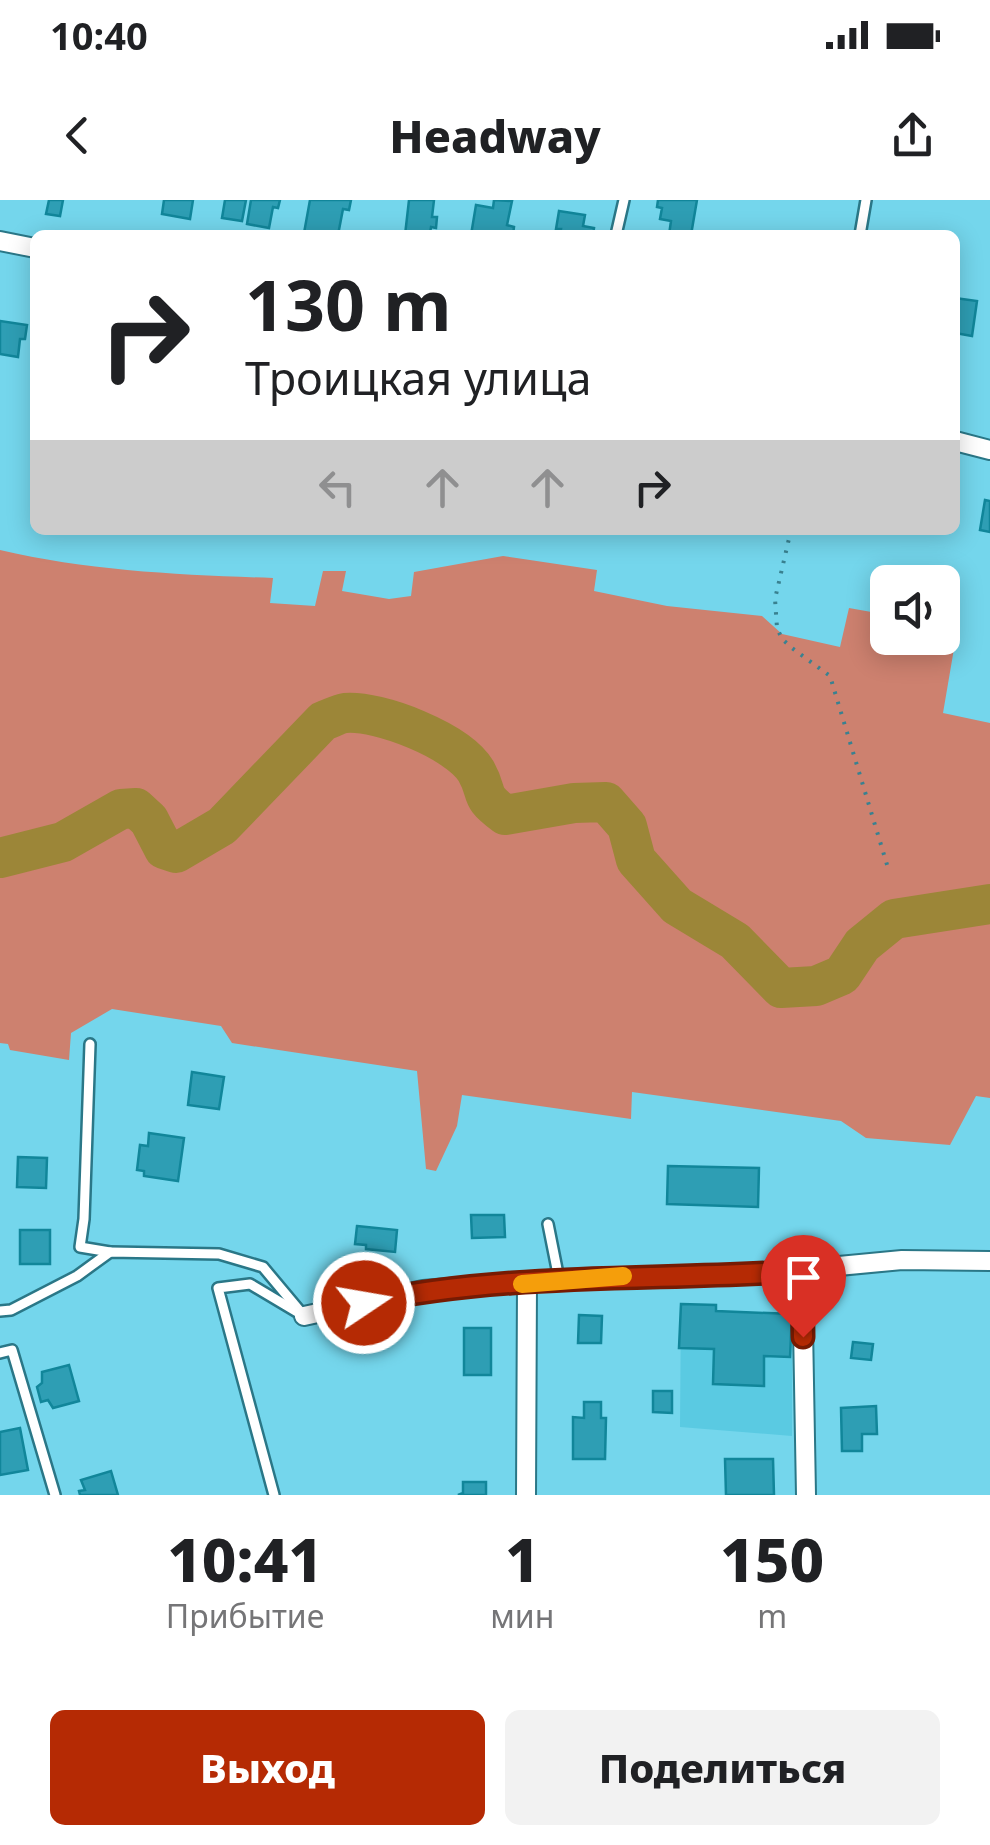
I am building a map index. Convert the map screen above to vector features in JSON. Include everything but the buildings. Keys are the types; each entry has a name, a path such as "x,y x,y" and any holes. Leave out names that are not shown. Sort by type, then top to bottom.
{"street":[{"path":"0,241 30,247"},
{"path":"960,442 990,450"},
{"path":"304,1316 423,1290 559,1279 802,1271 902,1260 990,1261"},
{"path":"802,1271 806,1495"},
{"path":"526,1495 528,1284"}],"lane":[{"path":"617,230 624,200"},
{"path":"861,230 866,200"},
{"path":"90,1044 80,1247 110,1252 220,1254 264,1267 304,1316"},
{"path":"86,1154 98,1155"},
{"path":"548,1224 559,1279"},
{"path":"0,1312 77,1276 110,1252"},
{"path":"274,1495 218,1288 250,1284 304,1316"},
{"path":"0,1352 12,1350 56,1495"}],"path":[{"path":"790,535 775,599 777,628 792,648 830,676 888,868"}],"shaded area":[{"path":"0,550 101,567 273,578 270,603 315,606 323,571 346,571 342,591 389,599 411,596 414,572 503,556 597,570 594,591 667,606 762,616 782,634 840,647 849,608 870,612 870,655 953,655 943,713 990,723 990,1098 976,1096 950,1145 866,1138 841,1121 632,1092 631,1119 462,1095 457,1126 436,1171 426,1169 417,1071 232,1043 221,1026 112,1009 71,1033 69,1060 10,1050 8,1044 0,1043"},
{"path":"681,1304 716,1305 717,1311 792,1314 792,1436 680,1427"}],"waterway":[{"path":"0,858 63,842 121,809 136,808 149,820 164,849 176,853 222,826 323,721 360,713 397,722 453,749 476,771 487,798 505,815 574,803 606,802 627,826 636,860 677,906 735,941 781,988 816,986 842,975 862,945 894,919 990,904"}],"slow traffic":[{"path":"522,1284 623,1276"}],"route":[{"path":"364,1303 423,1290 559,1279 802,1271 803,1337"}]}
